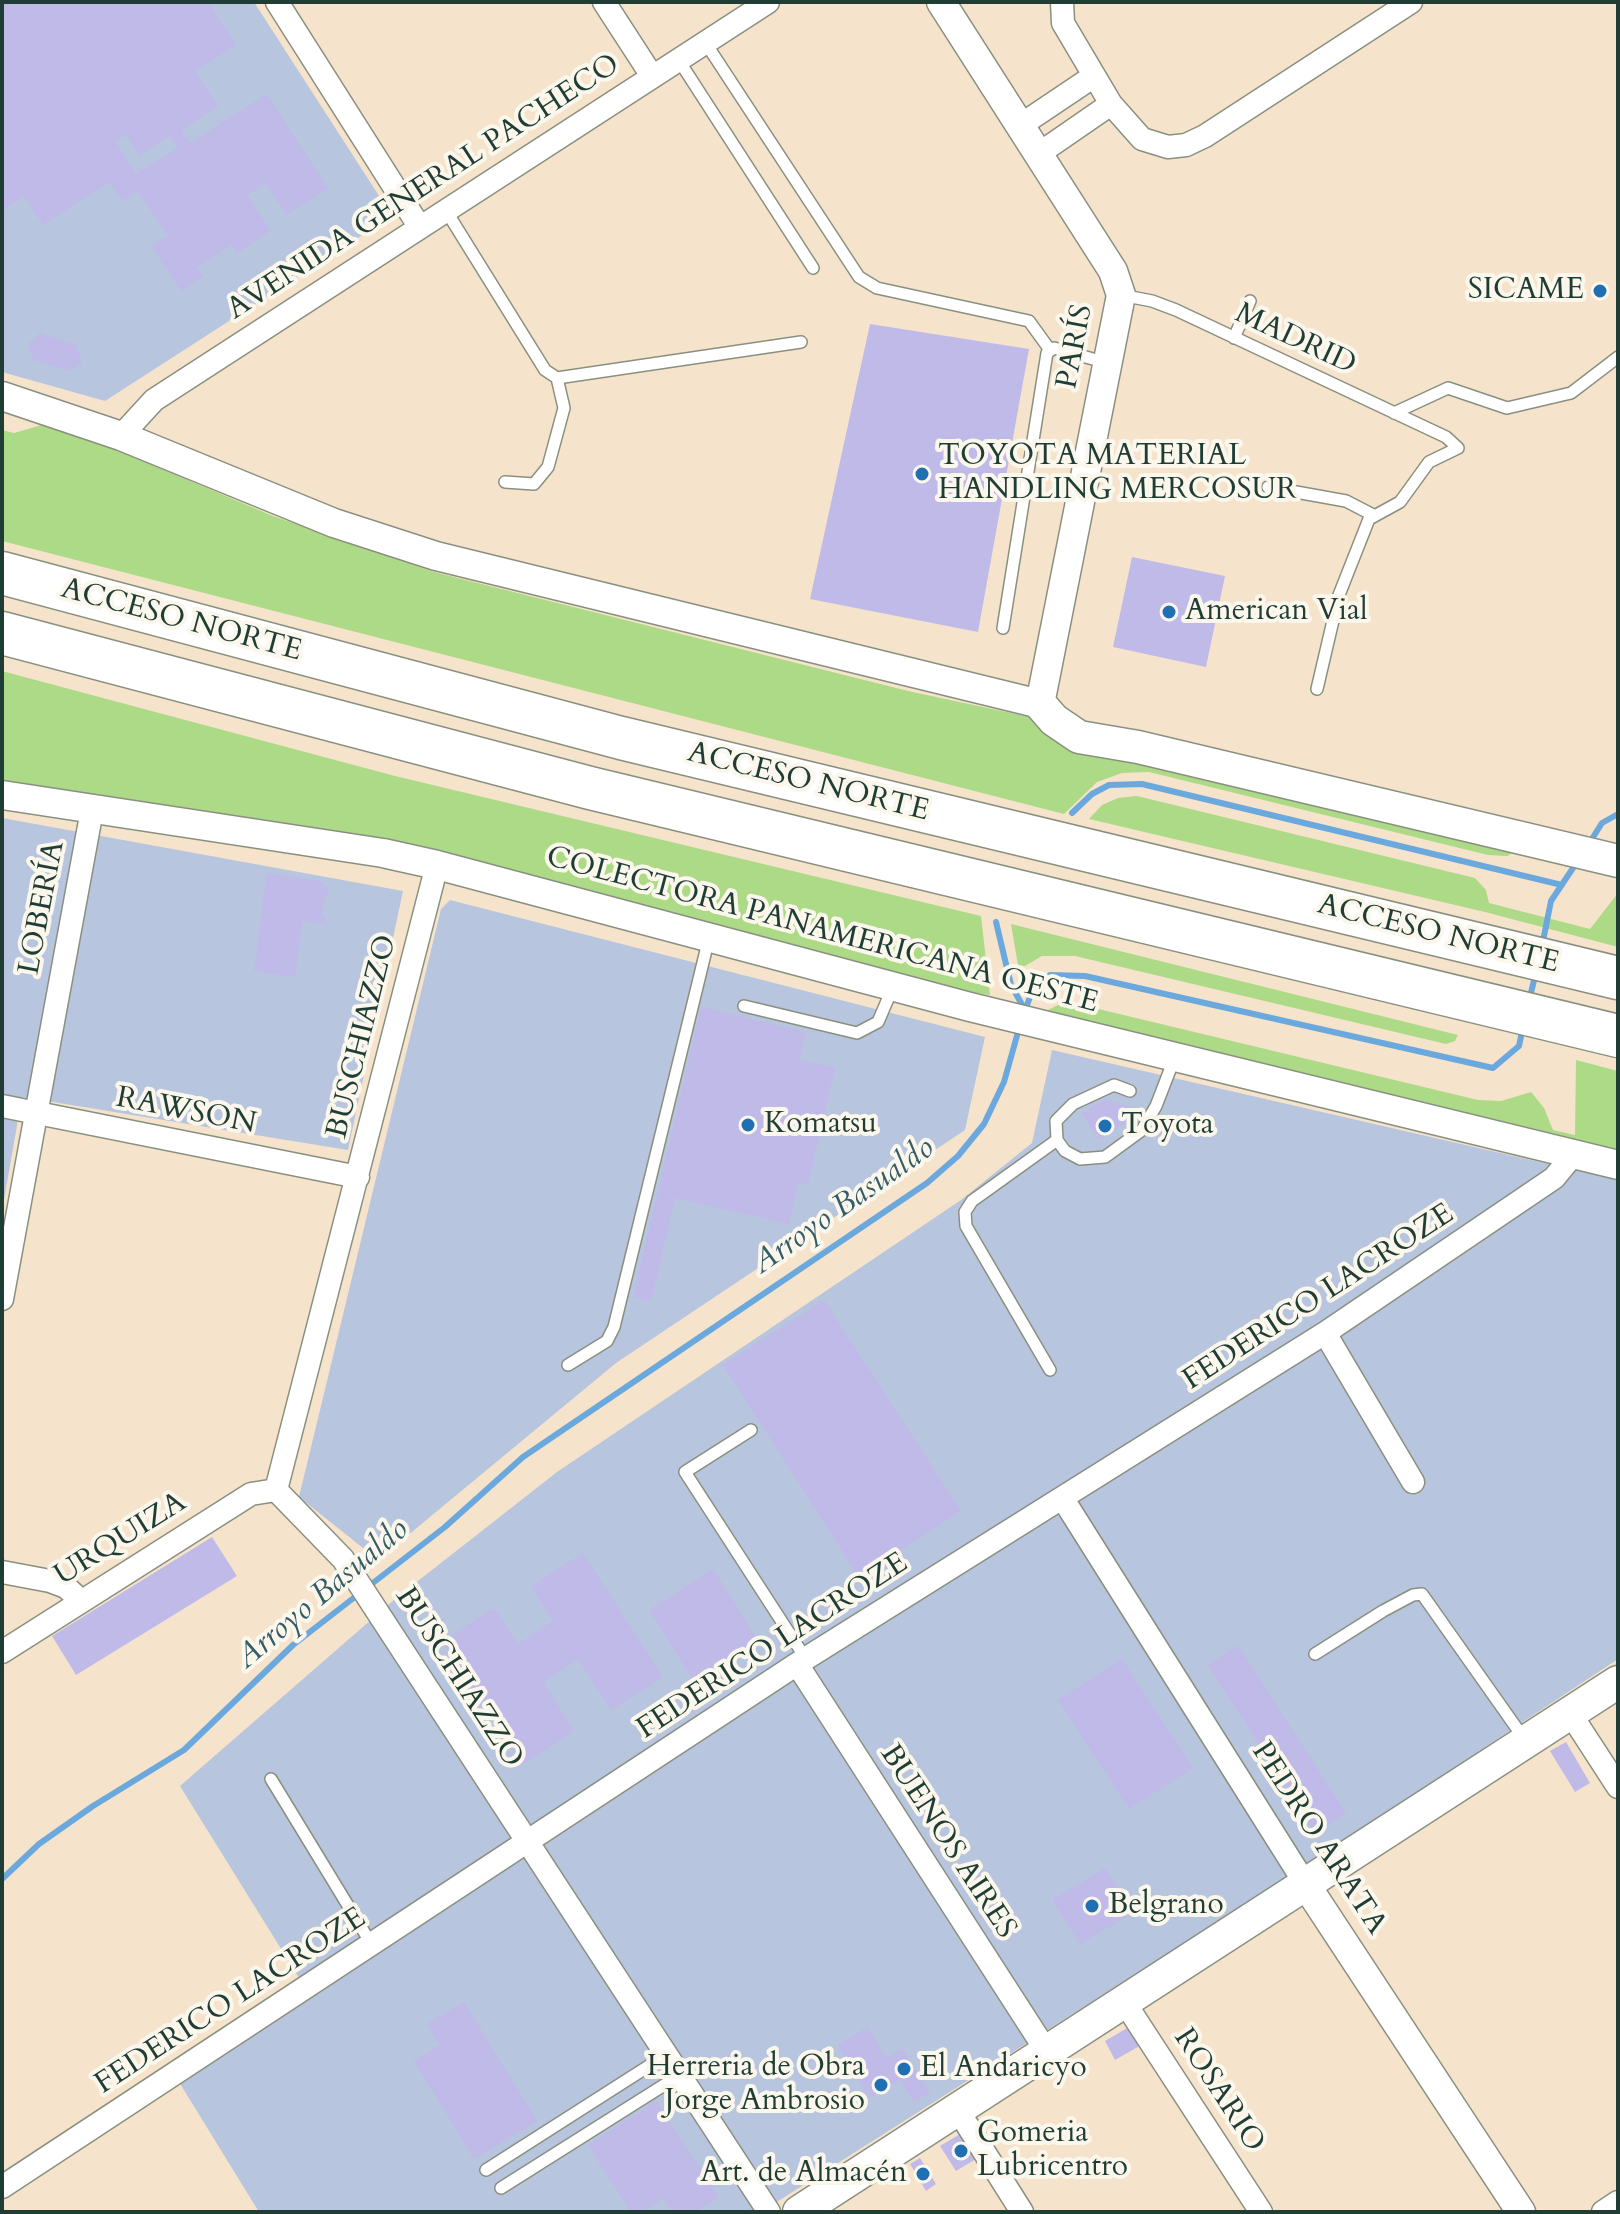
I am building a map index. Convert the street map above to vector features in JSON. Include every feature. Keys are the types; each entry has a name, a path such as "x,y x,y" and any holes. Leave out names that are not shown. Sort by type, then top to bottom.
{"highway":[{"name":"ACCESO NORTE","path":"2,573 621,738 1608,976"},
{"name":"ACCESO NORTE","path":"2,633 590,788 1601,1032"}],"main road":[{"path":"1040,704 1540,831 1618,861"},
{"path":"1540,831 1618,840"},
{"path":"799,2212 959,2112 1618,1682"}],"street":[{"path":"277,2 419,226"},
{"path":"604,2 652,76"},
{"name":"AVENIDA GENERAL PACHECO","path":"121,436 154,400 768,2"},
{"name":"PARÍS","path":"941,2 1018,127 1113,271 1121,295 1040,704"},
{"path":"1062,2 1063,23 1111,104 1142,139 1168,147 1186,145 1411,2"},
{"path":"1018,127 1094,76"},
{"path":"1037,155 1111,104"},
{"path":"2,396 121,436 334,523 436,556 1040,704"},
{"name":"COLECTORA PANAMERICANA OESTE","path":"2,795 383,853 437,865 970,1007 1618,1165"},
{"name":"LOBERÍA","path":"2,1299 92,810"},
{"name":"BUSCHIAZZO","path":"437,865 276,1490 343,1559 769,2212"},
{"name":"RAWSON","path":"2,1106 358,1177"},
{"name":"FEDERICO LACROZE","path":"2,2187 802,1661 1325,1333 1554,1178 1573,1155"},
{"path":"1325,1333 1413,1482"},
{"name":"URQUIZA","path":"2,1652 251,1494 276,1490"},
{"name":"PEDRO ARATA","path":"1063,1499 1306,1885 1521,2212"},
{"path":"2,1572 50,1581 66,1587 81,1601"},
{"name":"BUENOS AIRES","path":"802,1661 1047,2052"},
{"path":"1570,1713 1618,1787"},
{"name":"ROSARIO","path":"1125,2003 1261,2212"},
{"path":"959,2112 1022,2212"},
{"path":"1603,2212 1618,2202"}],"lane":[{"path":"705,42 859,277 877,288 1029,321 1050,350 1108,363"},
{"path":"678,59 813,268"},
{"path":"445,209 545,370 557,378 801,342"},
{"name":"MADRID","path":"1121,295 1152,301 1446,437 1456,446 1457,451 1429,462 1400,502 1373,515"},
{"path":"1234,338 1250,301"},
{"path":"1003,628 1050,350"},
{"path":"1394,413 1448,388 1507,408 1571,393 1618,357"},
{"path":"505,482 534,484 548,467 564,408 557,378"},
{"path":"1268,487 1346,501 1373,515 1339,595 1317,689"},
{"path":"568,1365 611,1335 709,937"},
{"path":"744,1006 857,1033 878,1022 894,987"},
{"path":"1130,1091 1114,1085 1073,1104 1056,1121 1057,1140 1065,1151 1080,1159 1105,1157 1142,1130 1156,1106 1175,1056"},
{"path":"1050,1370 966,1226 965,1212 972,1201 1057,1140"},
{"path":"751,1430 685,1472 802,1661"},
{"path":"1315,1654 1383,1611 1413,1595 1422,1594 1526,1741"},
{"path":"271,1779 373,1945"},
{"path":"486,2170 666,2055"},
{"path":"501,2188 680,2075"}],"shaded area":[{"path":"2,2 254,2 392,216 105,401 2,372"},
{"path":"2,818 403,891 348,1150 22,1097 2,1211"},
{"path":"450,900 985,1037 965,1130 616,1363 378,1560 299,1497 441,909"},
{"path":"1052,1050 1618,1180 1618,1659 1310,1863 761,2212 259,2212 179,2082 309,1994 180,1786 395,1599 557,1472 961,1200 1032,1143"}],"green space":[{"path":"45,424 100,443 273,516 434,572 908,691 1039,719 1525,846 1507,856 1488,855 1149,772 1122,773 1097,782 1064,814 2,541 2,430 14,433"},
{"path":"2,671 395,776 981,916 990,995 905,982 639,912 2,788"},
{"path":"1137,796 1475,878 1486,890 1489,903 1590,929 1618,893 1618,947 1485,912 1089,819 1102,805 1118,798"},
{"path":"1011,924 1458,1035 1455,1041 1446,1044 1075,956 1042,956 1025,966 1018,965"},
{"path":"1062,1003 1086,1006 1478,1100 1501,1101 1531,1092 1544,1108 1553,1130 1575,1135 1576,1060 1618,1071 1618,1153 1044,1017 1048,1010"}],"building":[{"path":"2,2 208,2 236,45 195,71 218,106 181,130 190,143 267,94 328,188 287,215 266,183 247,195 271,231 237,253 231,245 196,267 203,277 181,291 151,246 168,236 138,191 122,201 109,182 43,225 24,196 2,210","holes":["126,135 139,156 170,136 178,148 136,174 115,141"]},
{"name":"TOYOTA MATERIAL HANDLING MERCOSUR","path":"870,324 1029,349 978,632 810,599"},
{"path":"40,333 76,345 82,364 68,370 33,360 28,344"},
{"name":"American Vial","path":"1132,557 1225,576 1206,667 1113,647"},
{"path":"267,873 319,881 329,889 321,911 328,925 302,921 295,977 254,971"},
{"name":"Komatsu","path":"701,1007 806,1032 799,1060 835,1068 808,1184 798,1182 789,1224 675,1198 651,1301 633,1297"},
{"name":"Toyota","path":"1104,1099 1145,1111 1098,1139 1082,1113"},
{"path":"824,1300 961,1511 859,1577 723,1365"},
{"path":"212,1537 237,1576 76,1675 52,1636"},
{"path":"583,1553 663,1677 611,1710 578,1659 543,1682 574,1731 522,1765 442,1641 494,1608 518,1644 553,1621 531,1586"},
{"path":"713,1569 760,1643 696,1684 649,1610"},
{"path":"1238,1645 1346,1813 1316,1833 1208,1665"},
{"path":"1122,1659 1193,1768 1129,1809 1058,1700"},
{"path":"1566,1742 1590,1783 1575,1792 1550,1751"},
{"name":"Belgrano","path":"1105,1868 1133,1913 1080,1944 1052,1900"},
{"path":"464,2002 537,2121 474,2159 414,2061 440,2045 427,2024"},
{"path":"868,2027 886,2058 902,2048 930,2092 914,2102 900,2080 869,2098 838,2045"},
{"path":"1129,2027 1143,2044 1115,2060 1105,2041"},
{"path":"656,2101 719,2197 696,2212 672,2212 664,2198 642,2212 631,2212 588,2145"},
{"name":"Gomeria Lubricentro","path":"965,2131 981,2156 956,2171 940,2146"},
{"name":"Art. de Almacén","path":"920,2158 936,2184 926,2191 910,2164"}],"waterway":[{"path":"1072,813 1092,794 1109,785 1142,784 1562,885"},
{"name":"Arroyo Basualdo","path":"1590,842 1602,823 1618,814"},
{"name":"Arroyo Basualdo","path":"1542,946 1551,901 1577,862"},
{"path":"996,922 1011,985 1025,1010"},
{"name":"Arroyo Basualdo","path":"1529,1001 1536,972"},
{"name":"Arroyo Basualdo","path":"1025,1011 1032,991 1050,975 1085,976 1493,1068 1519,1046 1523,1027"},
{"name":"Arroyo Basualdo","path":"2,1879 39,1844 93,1806 184,1750 293,1645 445,1527 523,1457 927,1183 958,1156 984,1124 1004,1082 1020,1025"}],"place":[{"name":"SICAME","path":"1600,291"},
{"name":"TOYOTA MATERIAL HANDLING MERCOSUR","path":"922,474"},
{"name":"American Vial","path":"1169,612"},
{"name":"Komatsu","path":"748,1125"},
{"name":"Toyota","path":"1105,1126"},
{"name":"Belgrano","path":"1092,1906"},
{"name":"El Andaricyo","path":"904,2069"},
{"name":"Herreria de Obra Jorge Ambrosio","path":"881,2085"},
{"name":"Gomeria Lubricentro","path":"961,2151"},
{"name":"Art. de Almacén","path":"923,2174"}]}
